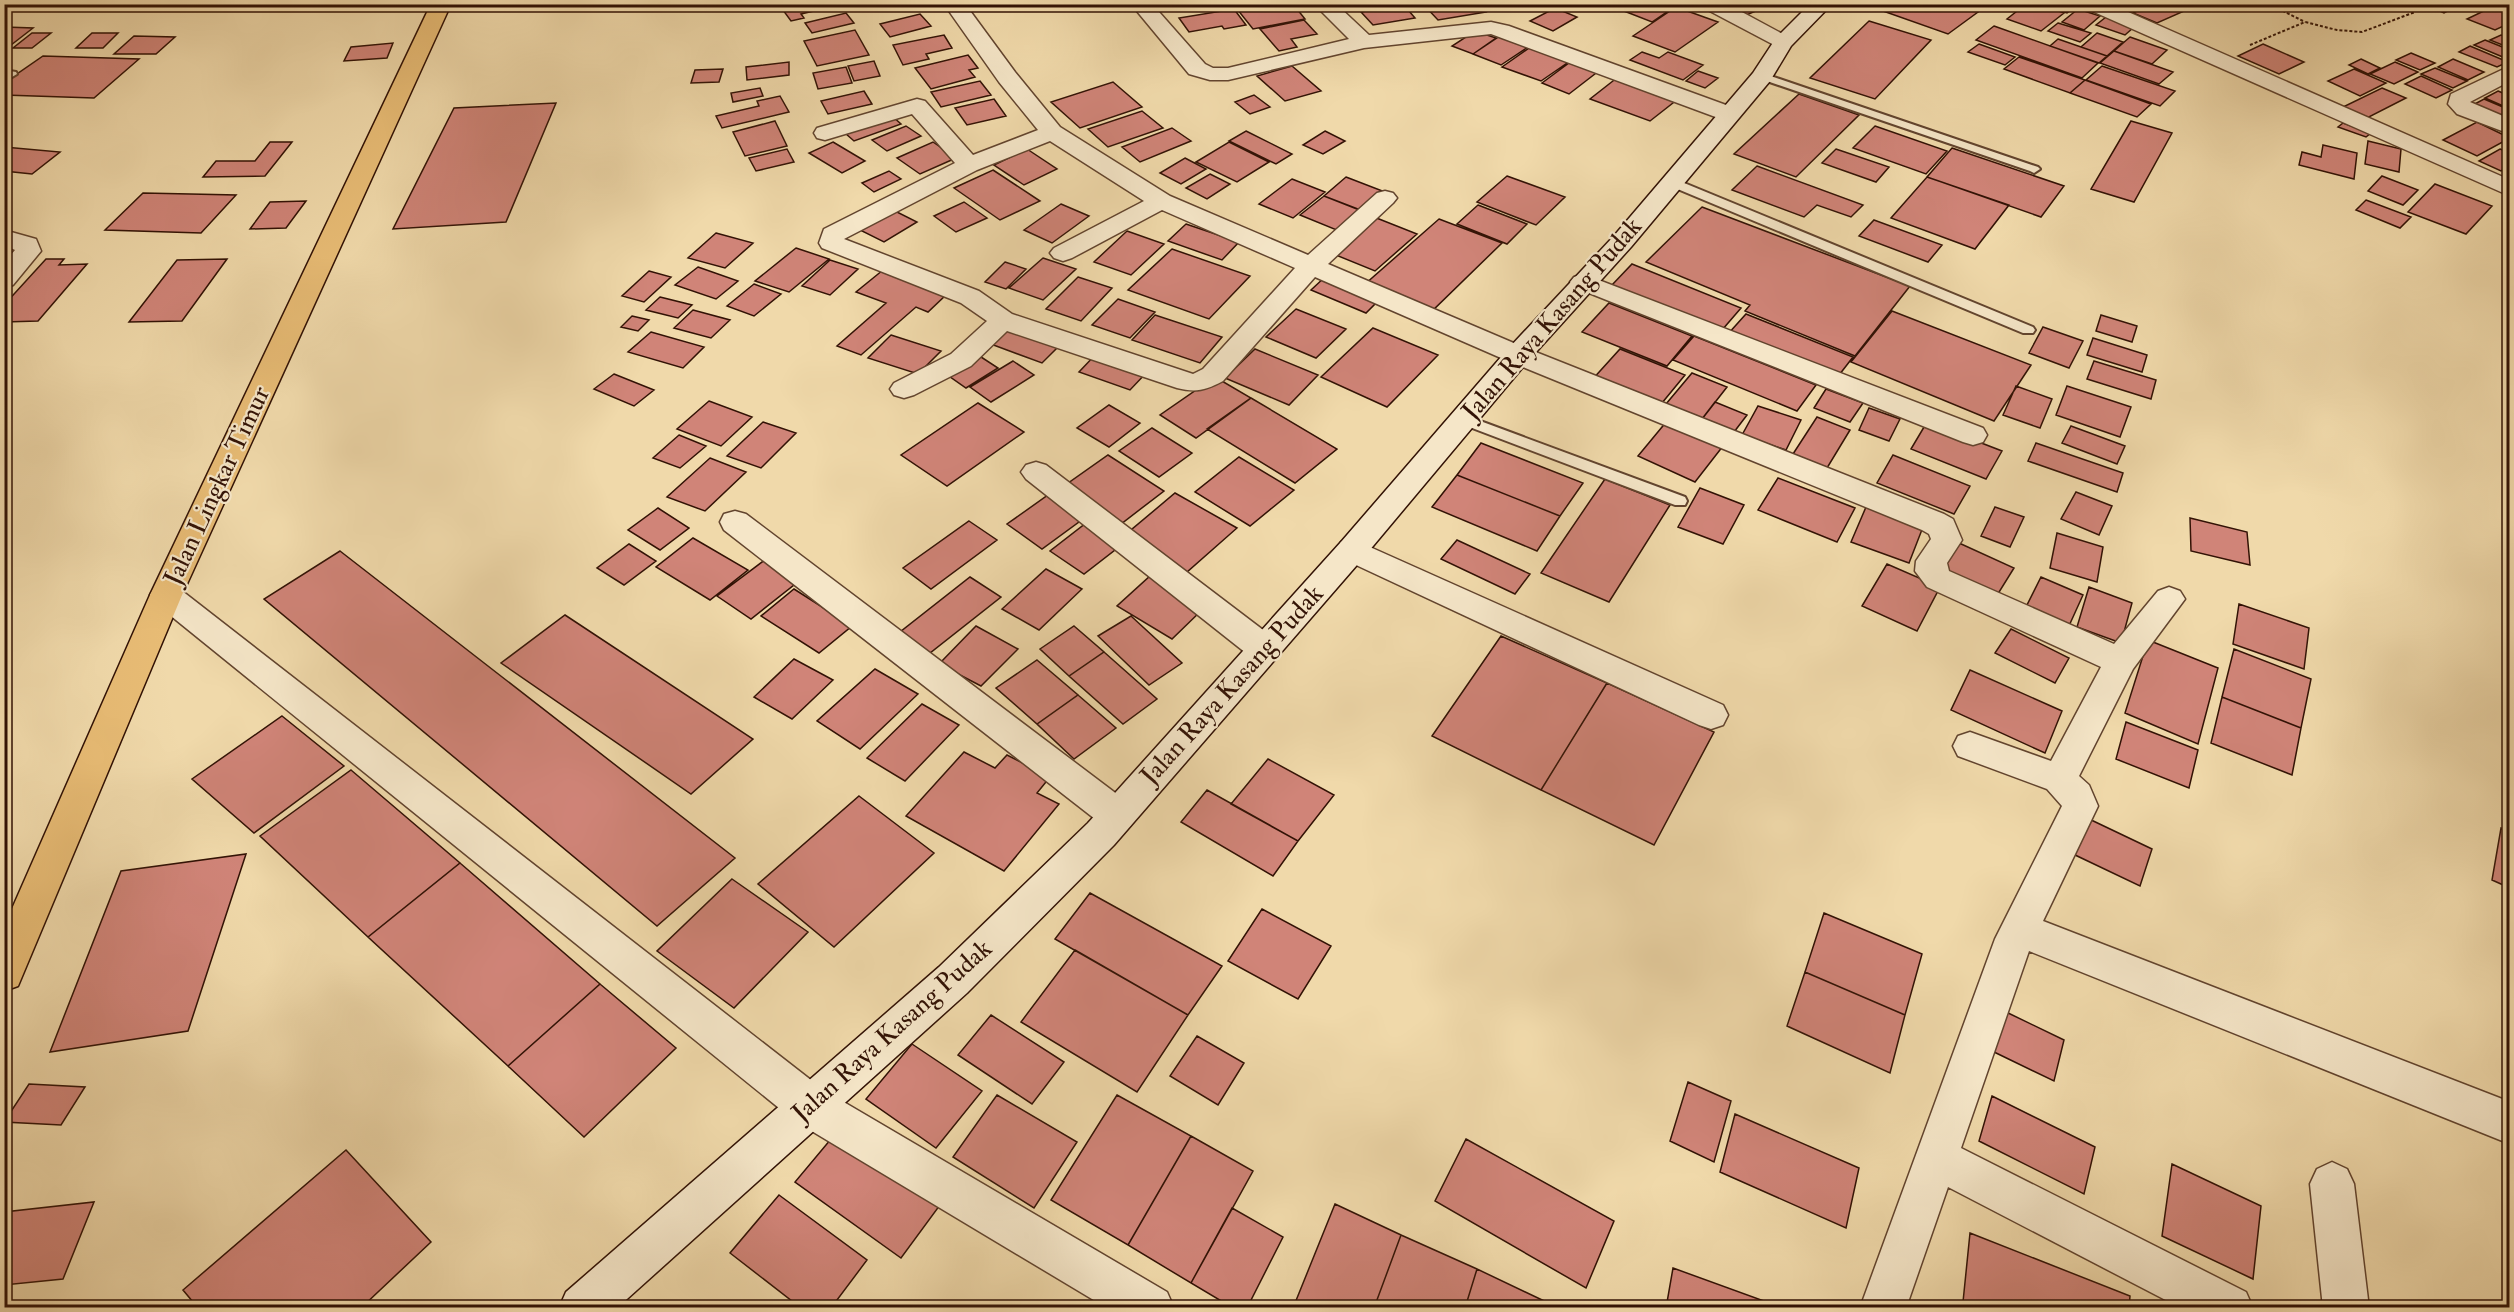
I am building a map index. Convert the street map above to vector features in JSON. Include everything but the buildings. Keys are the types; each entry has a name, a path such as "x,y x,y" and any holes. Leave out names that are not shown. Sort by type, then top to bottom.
{"highway":[{"name":"Jalan Lingkar Timur","path":"4,973 166,596 441,4"}],"street":[{"path":"954,4 1007,77 1052,132 1161,201 1518,355 1934,522 1942,527 1947,540 1932,561 1931,571 1938,579 2120,661"},
{"path":"1141,4 1197,69 1210,74 1228,74 1364,42 1481,28 1507,22 1729,114"},
{"path":"1324,4 1364,42"},
{"path":"1711,4 1783,42"},
{"name":"Jalan Raya Kasang Pudak","path":"582,1308 953,980 1117,815 1352,550 1518,355 1622,242 1762,76 1783,42 1822,4"},
{"path":"2092,4 2506,183"},
{"path":"2510,72 2459,99 2459,104 2510,128"},
{"path":"825,133 917,106 969,165"},
{"path":"1052,132 969,165 832,234 831,243 970,297 1003,320 1187,382 1197,383 1213,375 1311,266 1385,198"},
{"path":"1064,253 1161,201"},
{"path":"4,237 27,244 28,251 4,280"},
{"path":"1583,282 1973,435"},
{"path":"904,388 961,360 1003,320"},
{"path":"1036,472 1263,648"},
{"path":"735,522 1117,815"},
{"path":"1352,550 1711,715"},
{"path":"166,596 810,1107 1151,1308"},
{"path":"2060,779 2120,661 2169,599"},
{"path":"1883,1308 2019,929 2080,806 2076,796 2060,779 1970,746"},
{"path":"2019,929 2510,1123"},
{"path":"1935,1158 2230,1308"},
{"path":"2332,1184 2346,1308"}],"lane":[{"path":"1762,76 2034,169"},
{"path":"1672,182 2028,330"},
{"path":"1464,420 1680,501"}],"path":[{"path":"2269,4 2305,22 2337,30 2362,32 2415,12 2415,9 2403,4"},
{"path":"2219,59 2305,22"}]}
